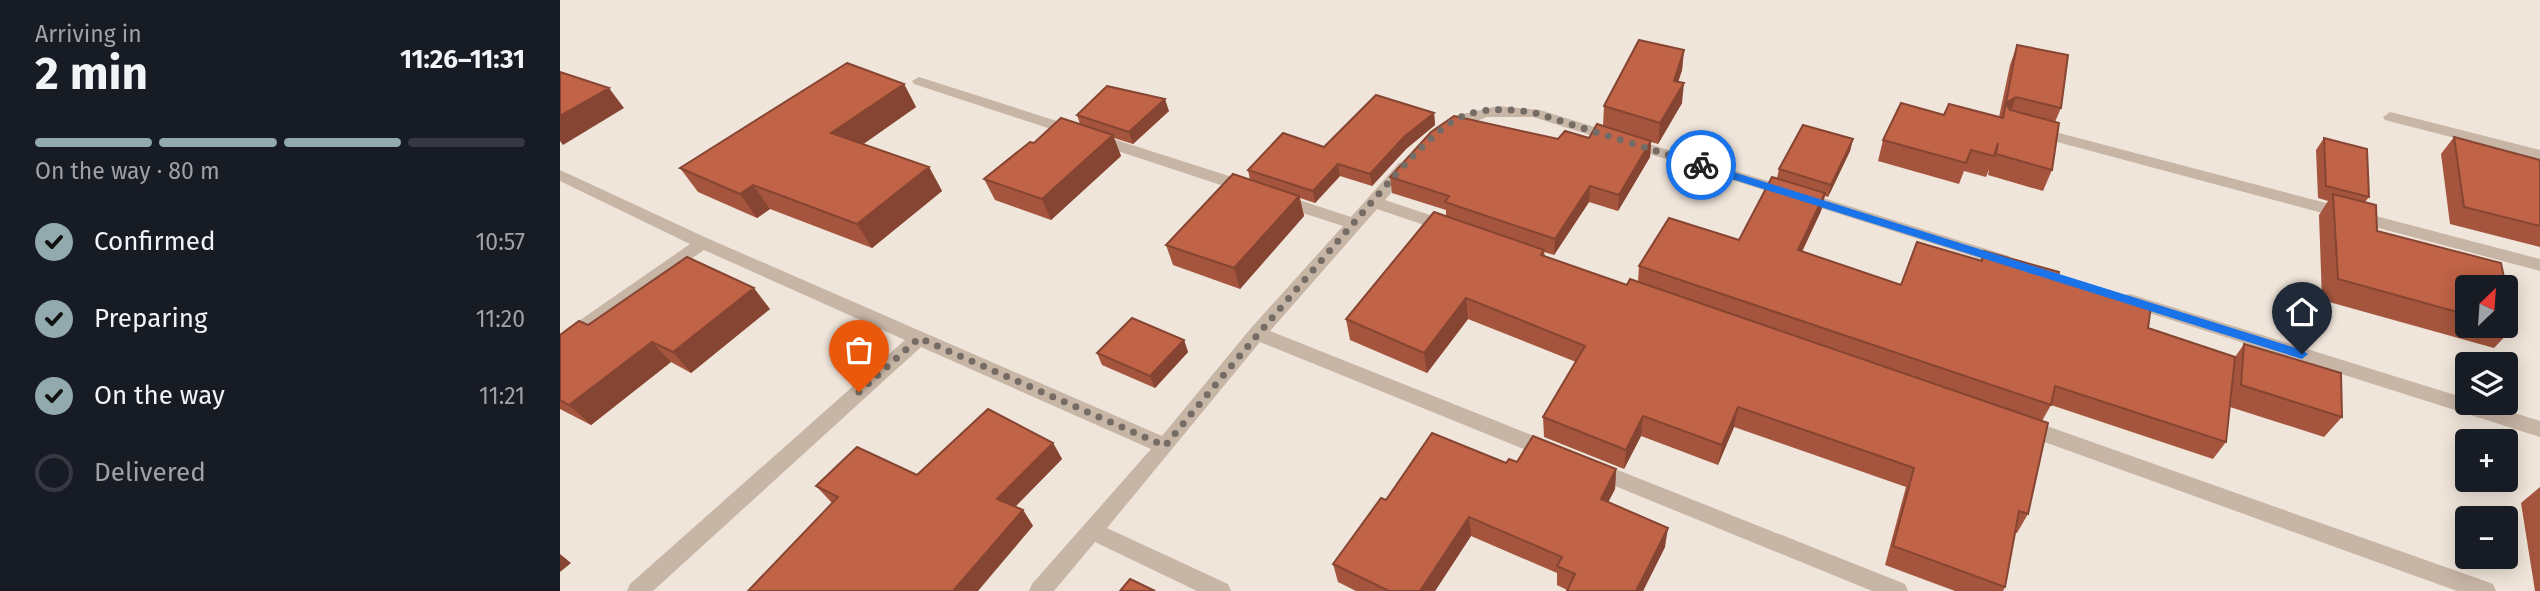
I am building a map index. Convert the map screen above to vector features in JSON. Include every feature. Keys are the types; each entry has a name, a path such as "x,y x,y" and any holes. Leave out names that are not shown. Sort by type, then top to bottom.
{"street":[{"path":"919,81 1353,224"},
{"path":"1040,591 1372,201 1425,146 1461,117 1488,111 1535,113 2024,267"},
{"path":"2390,117 2540,155"},
{"path":"2022,128 2540,265"},
{"path":"560,176 703,243 1165,446"},
{"path":"1372,201 1461,231"},
{"path":"560,343 703,243"},
{"path":"2117,296 2540,429"},
{"path":"1257,333 1897,591"},
{"path":"638,591 919,338"},
{"path":"2012,422 2485,591"},
{"path":"1092,531 1220,591"}],"building":[{"path":"1639,40 1684,50 1674,81 1684,83 1660,123 1604,106"},
{"path":"2017,45 2068,55 2061,108 2016,97 2006,103 2010,110 2059,123 2052,170 1996,154 1998,143 1994,156 1971,150 1966,163 1883,140 1901,103 1944,115 1949,104 2003,118"},
{"path":"847,63 904,84 831,133 929,167 857,224 753,185 740,194 680,168"},
{"path":"560,72 609,88 560,116"},
{"path":"1107,86 1165,99 1129,132 1077,115"},
{"path":"1376,95 1434,113 1404,137 1370,174 1338,164 1313,191 1248,170 1283,133 1324,147"},
{"path":"1454,116 1558,139 1565,131 1589,138 1597,124 1651,141 1619,195 1590,186 1555,239 1445,202 1449,196 1390,177 1431,132"},
{"path":"1061,118 1113,135 1042,199 984,179 1030,142 1034,143"},
{"path":"1803,125 1853,139 1831,185 1779,169"},
{"path":"2454,137 2540,160 2540,226 2464,207"},
{"path":"2324,138 2367,149 2369,197 2326,186"},
{"path":"1233,174 1299,196 1234,268 1166,245"},
{"path":"1772,177 1825,193 1798,250 1901,285 1917,242 1982,261 1984,251 2059,272 2058,278 2151,306 2148,328 2235,357 2226,442 2055,386 2051,405 1639,266 1669,218 1739,240"},
{"path":"2333,194 2376,205 2377,231 2501,263 2504,275 2455,275 2455,311 2338,279"},
{"path":"1434,212 1544,250 1541,255 1627,285 1630,279 2048,423 2028,514 2019,511 2005,587 1893,546 1914,468 1738,407 1722,445 1643,416 1626,450 1543,417 1585,346 1466,298 1424,353 1346,319"},
{"path":"687,257 754,288 673,352 652,342 569,405 560,400 560,335 579,321 588,325"},
{"path":"1132,318 1184,340 1150,376 1097,353"},
{"path":"2244,344 2341,373 2342,417 2241,385"},
{"path":"988,409 1053,443 997,499 1023,510 953,591 748,591 838,497 816,486 857,447 917,475"},
{"path":"1432,433 1506,463 1509,459 1517,462 1533,436 1616,469 1601,499 1668,528 1636,591 1567,591 1575,574 1557,566 1562,557 1469,517 1420,591 1389,591 1333,564 1381,498 1386,500"},
{"path":"1130,579 1155,591 1120,591"}],"way so far":[{"path":"859,392 919,338 1165,446 1257,333 1372,201 1440,131 1461,117 1488,111 1535,113 1701,165"}],"route":[{"path":"1701,165 2302,354"}]}
